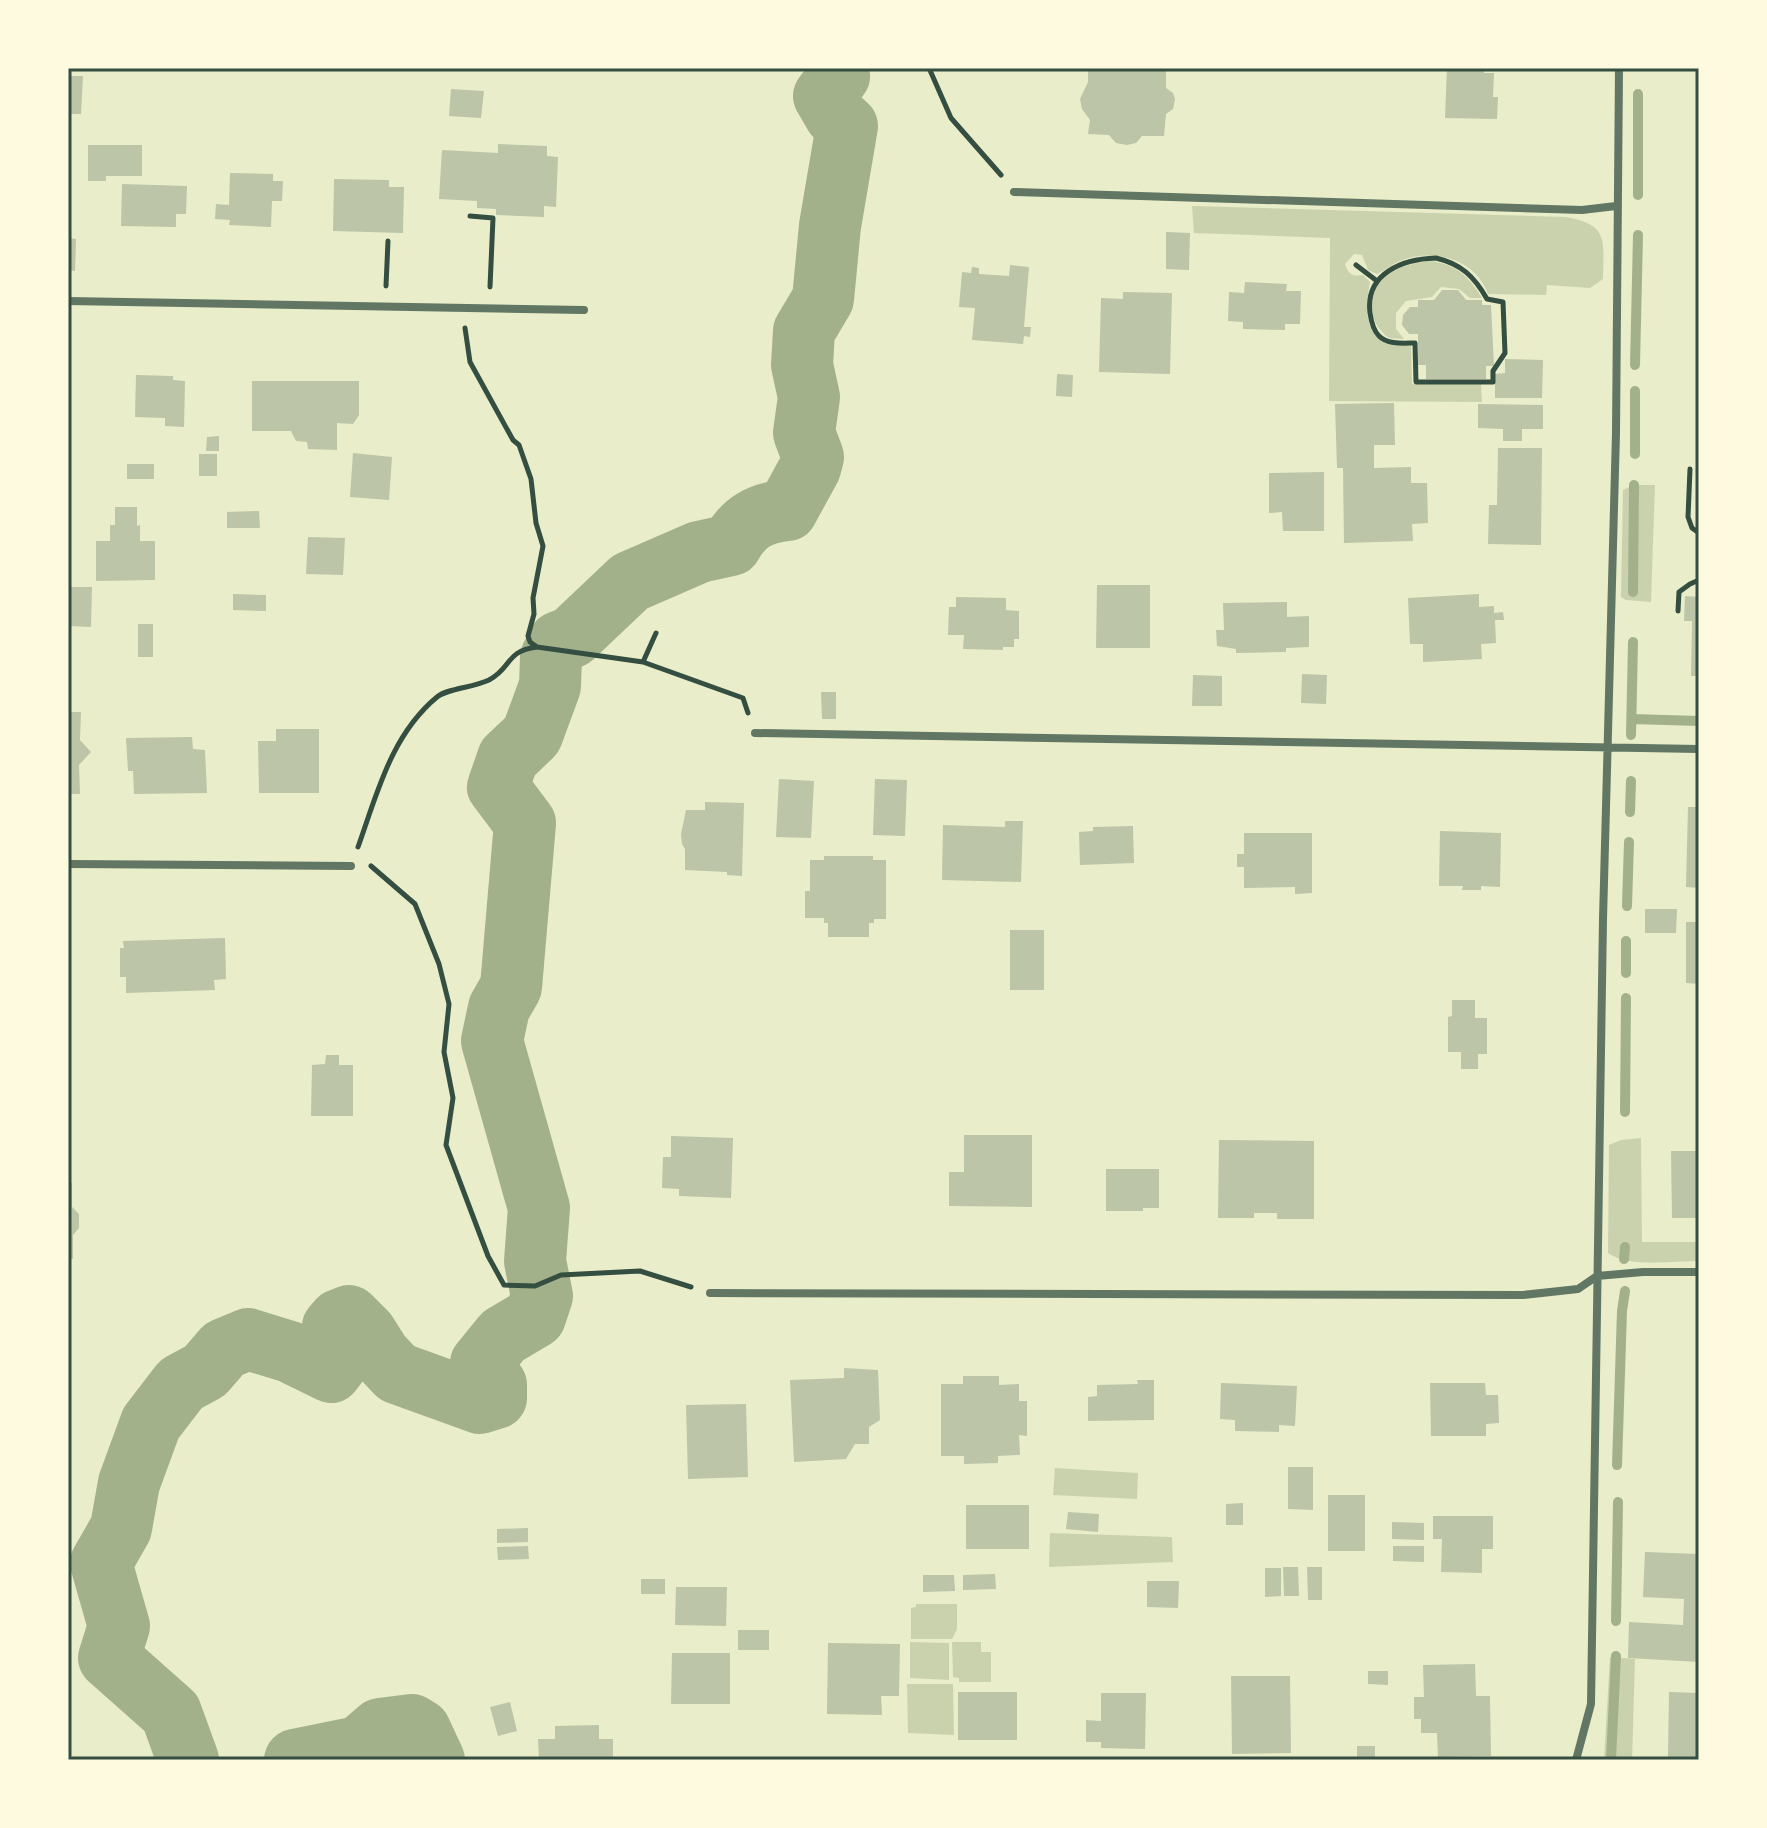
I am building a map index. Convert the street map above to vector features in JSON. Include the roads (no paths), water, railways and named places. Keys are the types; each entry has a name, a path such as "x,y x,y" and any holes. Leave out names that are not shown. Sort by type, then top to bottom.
{"street":[{"path":"1576,1760 1591,1704 1603,919 1616,433 1619,68"},
{"path":"1014,192 1582,210 1616,206"},
{"path":"68,301 584,310"},
{"path":"755,733 1699,749"},
{"path":"68,864 351,866"},
{"path":"710,1293 1523,1295 1578,1289 1597,1276 1699,1272"}],"waterway":[{"path":"188,1760 171,1713 109,1658 119,1626 101,1563 121,1528 129,1483 151,1423 181,1384 205,1371 224,1349 248,1339 290,1352 331,1372 337,1364 333,1327 349,1316 397,1373 480,1403 496,1398 496,1385 481,1363 503,1336 535,1317 542,1296 535,1261 539,1208 492,1041 499,1008 511,987 525,823 498,787 508,758 532,735 550,686 551,657 559,642 572,637 630,582 699,552 731,545 754,520 787,510 810,468 813,457 804,433 809,397 802,365 804,331 823,299 830,226 847,126 835,115 824,96 839,76 837,68"},
{"path":"1638,94 1638,195"},
{"path":"1635,365 1638,235"},
{"path":"1635,391 1635,454"},
{"path":"1633,592 1634,485"},
{"path":"1631,735 1633,642"},
{"path":"1632,719 1699,721"},
{"path":"1630,812 1631,781"},
{"path":"1627,906 1629,842"},
{"path":"1626,941 1626,973"},
{"path":"1625,1112 1626,998"},
{"path":"1624,1259 1625,1247"},
{"path":"1617,1465 1625,1291"},
{"path":"1616,1621 1618,1502"},
{"path":"1611,1760 1616,1656"},
{"path":"295,1760 359,1747 380,1729 412,1725 420,1730 434,1760"}]}
